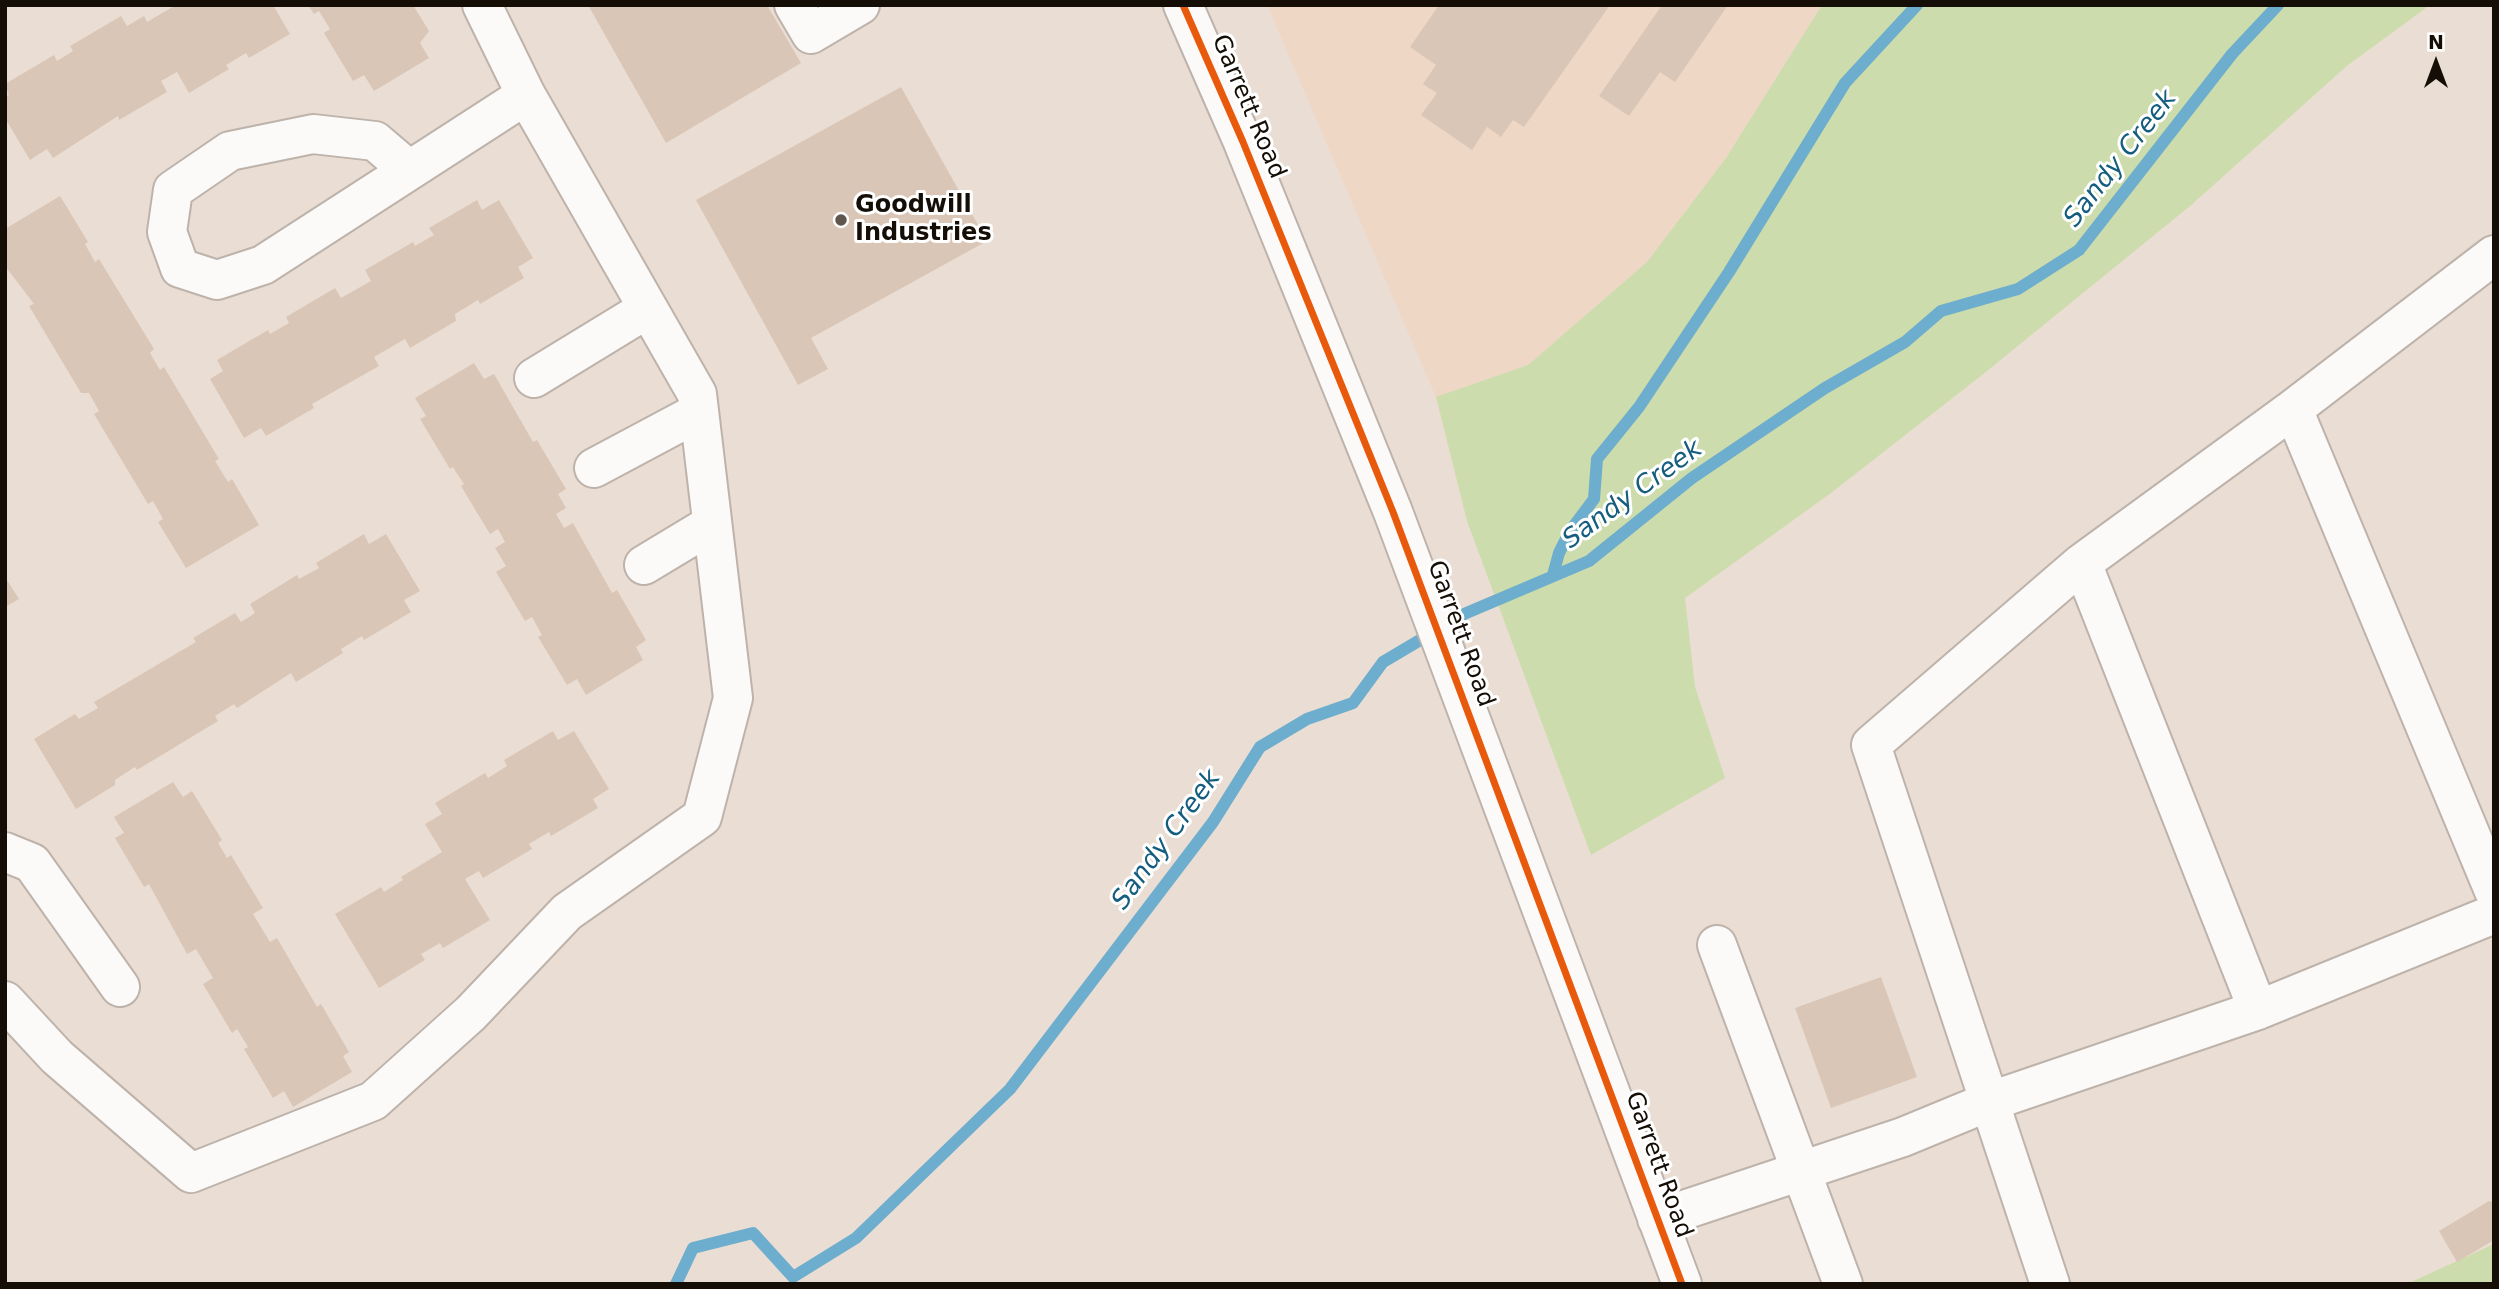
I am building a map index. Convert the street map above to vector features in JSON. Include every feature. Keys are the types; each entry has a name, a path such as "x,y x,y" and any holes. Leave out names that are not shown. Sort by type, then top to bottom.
{"street":[{"path":"5,1001 57,1057 191,1173 373,1101 471,1013 567,912 702,817 733,698 697,394 526,95 482,5"},
{"path":"794,5 811,34 860,5"},
{"name":"Garrett Road","path":"1183,5 1243,142 1408,552 1682,1284"},
{"path":"409,170 375,141 313,134 230,151 173,190 167,232 180,268 217,280 263,265 526,95"},
{"path":"2050,1284 1871,746 2082,563 2293,409 2494,256"},
{"path":"534,378 647,309"},
{"path":"2293,409 2494,891"},
{"path":"594,468 699,412"},
{"path":"644,565 712,524"},
{"path":"2082,563 2258,1010"},
{"path":"5,852 33,863 120,987"},
{"path":"1657,1219 1903,1137 1988,1102 2258,1010 2494,914"},
{"path":"1717,945 1843,1284"}],"shaded area":[{"path":"1267,5 1822,5 1726,158 1647,262 1528,365 1436,397"}],"green space":[{"path":"1822,5 2430,5 2348,65 2190,206 1982,375 1831,493 1685,598 1695,687 1725,778 1591,855 1467,521 1436,397 1528,365 1647,262 1726,158"},
{"path":"2494,1244 2494,1284 2407,1284"}],"building":[{"path":"176,5 273,5 290,34 249,58 246,53 226,65 229,69 189,93 177,72 161,81 167,92 119,120 118,116 53,158 47,149 30,160 5,118 5,97 9,95 5,84 54,55 57,61 73,51 70,46 121,16 127,26 144,16 147,22"},
{"path":"308,5 413,5 429,31 420,43 429,58 374,91 364,75 353,81 324,33 330,29 319,11 314,14"},
{"path":"588,5 767,5 801,63 666,143"},
{"path":"1439,5 1610,5 1524,127 1513,120 1501,137 1487,127 1472,150 1421,115 1437,93 1423,84 1436,65 1410,47"},
{"path":"1662,5 1728,5 1675,82 1660,72 1629,116 1599,96"},
{"name":"Goodwill Industries","path":"901,87 987,241 811,338 828,369 798,385 696,200"},
{"path":"60,196 88,242 85,244 95,262 99,259 154,349 150,353 160,370 164,367 219,459 215,461 228,482 232,479 259,525 186,568 158,522 163,519 153,501 148,504 94,414 99,411 89,393 81,393 29,306 34,304 5,266 5,229"},
{"path":"477,200 482,210 499,200 533,258 518,267 524,278 480,304 478,300 455,314 456,321 410,348 405,339 374,357 379,366 312,404 314,408 266,436 261,428 244,438 210,379 223,371 217,360 268,330 270,334 289,323 286,317 335,288 341,298 371,281 365,270 413,242 415,246 434,235 429,228"},
{"path":"474,363 484,379 494,374 533,442 537,440 566,489 558,494 566,508 556,514 564,528 573,523 612,593 617,590 646,640 636,647 643,660 586,695 577,679 567,685 538,637 542,635 532,617 525,621 496,572 506,566 495,548 505,542 498,529 490,534 461,486 464,484 453,467 450,469 420,419 426,416 415,398"},
{"path":"364,534 369,544 386,534 420,591 404,600 411,612 364,640 362,636 341,649 343,653 296,682 291,673 237,708 234,704 215,716 218,721 137,770 135,767 115,780 115,785 76,809 34,739 75,714 79,719 98,708 94,702 196,642 193,638 235,613 241,622 255,613 250,604 297,575 299,579 319,568 316,563"},
{"path":"5,577 19,599 5,607"},
{"path":"553,731 558,740 574,731 609,789 593,799 598,808 551,836 549,832 529,844 532,849 483,878 479,871 465,879 490,920 443,948 440,943 421,954 425,960 379,988 335,914 381,887 384,892 403,880 401,877 442,852 425,824 442,814 435,803 485,773 488,778 507,766 504,760"},
{"path":"173,782 183,797 192,791 222,840 218,843 227,858 231,855 263,908 253,914 270,942 277,938 317,1007 321,1004 349,1052 343,1056 352,1072 293,1107 284,1091 273,1098 244,1049 248,1047 237,1029 232,1033 203,984 213,978 196,949 187,954 149,884 144,887 115,838 124,833 114,817"},
{"path":"1881,977 1917,1077 1831,1108 1795,1008"},
{"path":"2489,1201 2494,1202 2494,1240 2457,1262 2439,1231"}],"waterway":[{"path":"1553,575 1559,553 1570,531 1594,499 1597,459 1639,407 1729,272 1845,83 1917,5"},
{"name":"Sandy Creek","path":"676,1284 693,1248 753,1233 793,1277 856,1238 1010,1089 1213,822 1260,747 1307,719 1353,703 1383,662 1464,614 1589,561 1692,478 1825,388 1905,342 1941,311 2018,289 2079,250 2232,54 2278,5"}],"cycle path":[{"path":"1183,5 1243,142 1393,512 1682,1284"}],"place":[{"name":"Goodwill Industries","path":"841,220"}]}
